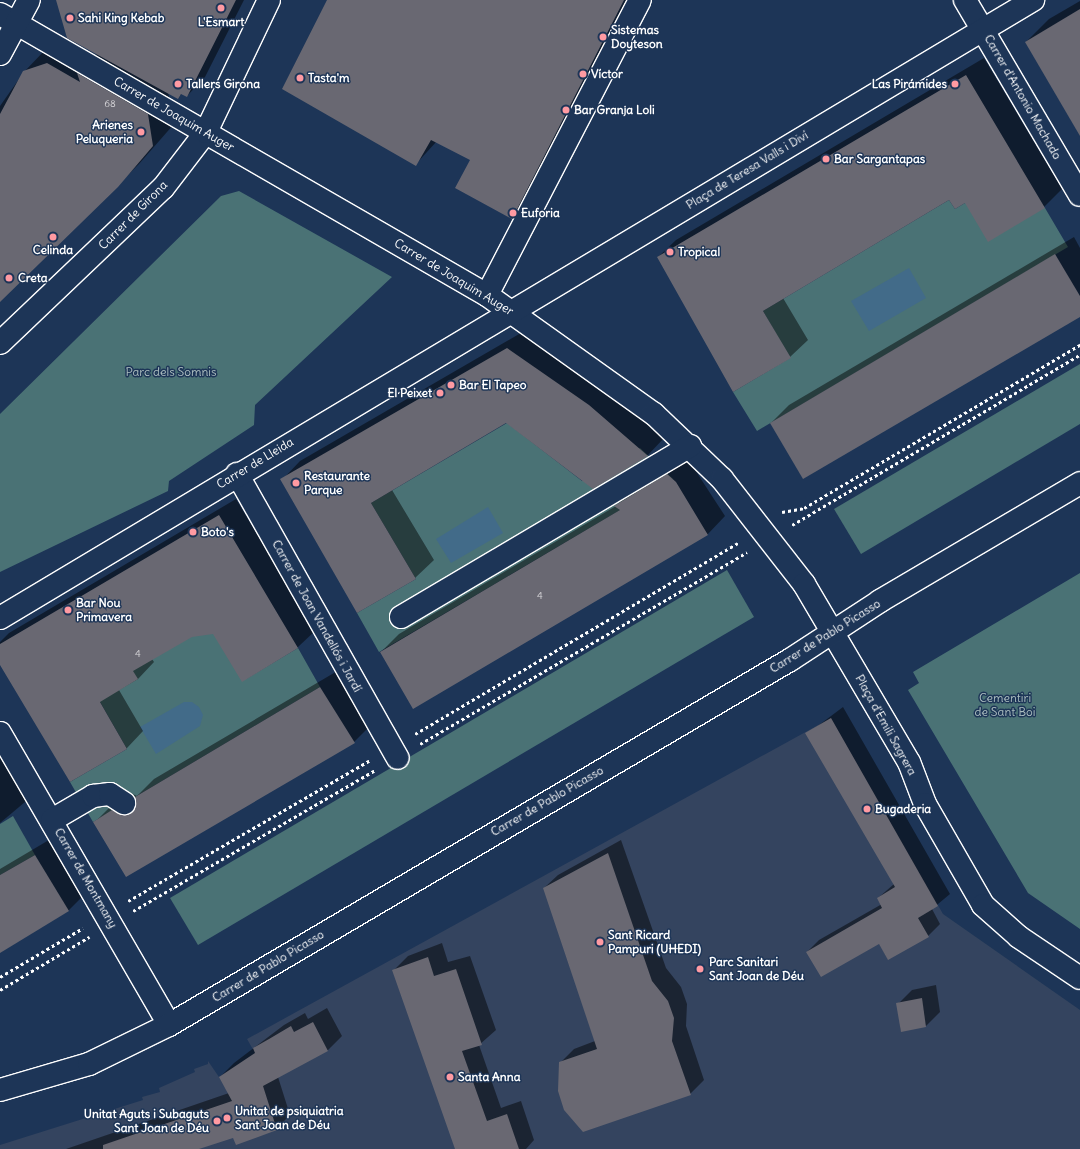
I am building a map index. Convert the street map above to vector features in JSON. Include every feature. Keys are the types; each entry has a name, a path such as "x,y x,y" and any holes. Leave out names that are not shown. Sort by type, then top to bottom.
{"street":[{"path":"0,54 8,19 28,0"},
{"name":"Carrer de Girona","path":"0,343 162,188 206,132 269,0"},
{"path":"487,295 640,0"},
{"name":"Carrer d'Antonio Machado","path":"965,0 1080,195"},
{"path":"984,30 1033,0"},
{"name":"Carrer de Joaquim Auger","path":"8,19 487,295 610,380 690,446 761,525 804,584 832,631"},
{"name":"Plaça de Teresa Valls i Diví","path":"510,311 984,30"},
{"name":"Carrer de Lleida","path":"0,618 510,311"},
{"path":"401,617 690,446"},
{"name":"Carrer de Joan Vandellós i Jardí","path":"237,474 394,753"},
{"name":"Carrer de Pablo Picasso","path":"0,1090 89,1064 169,1025 1080,483"},
{"name":"Plaça d'Emili Sagrera","path":"832,631 909,762 925,804 983,905 1014,932 1080,978"},
{"name":"Carrer de Montmany","path":"0,734 52,820 169,1025"},
{"path":"52,820 93,796 110,794 124,803"}],"path":[{"path":"777,515 804,508 1080,345"},
{"path":"786,528 1080,356"},
{"path":"129,914 742,539"},
{"path":"124,902 142,896 750,550"},
{"path":"0,977 86,926"},
{"path":"0,990 94,934"}],"shaded area":[{"path":"909,268 926,298 869,331 851,301"},
{"path":"488,507 503,533 451,563 436,539"},
{"path":"184,702 192,702 199,707 203,715 200,726 156,754 140,727"},
{"name":"Parc Sanitari Sant Joan de Déu","path":"831,718 943,914 1080,1010 1080,1149 0,1149 0,1145 143,1100 142,1097 160,1092 159,1088 195,1072 194,1069 208,1064 208,1061 219,1077 255,1053 247,1039"}],"green space":[{"name":"Parc dels Somnis","path":"239,191 392,277 255,405 254,425 169,481 168,491 0,572 0,414 221,196"},
{"path":"949,200 955,209 965,203 1045,208 1068,247 757,431 733,392 790,358 763,311"},
{"path":"1080,364 1080,424 861,554 834,509"},
{"path":"507,423 582,481 640,448 673,479 379,652 357,613 416,579 371,503"},
{"path":"727,570 754,617 198,945 170,898"},
{"name":"Cementiri de Sant Boi","path":"1080,573 1080,929 1028,893 908,690 919,683 913,672"},
{"path":"196,605 246,679 298,648 320,687 93,822 70,782 127,749 83,672"},
{"path":"13,816 35,855 0,875 0,824"}],"building":[{"path":"56,0 236,0 187,97 181,94 178,99 67,38"},
{"path":"327,0 624,0 512,219 455,188 470,160 431,140 416,166 282,89"},
{"path":"1080,9 1080,136 1025,42"},
{"path":"47,63 80,82 77,73 148,114 153,146 118,187 0,302 0,114 23,71"},
{"path":"966,75 1045,208 988,242 965,203 955,209 949,200 763,311 791,358 733,392 657,257"},
{"path":"1055,254 1080,296 1080,317 803,479 770,423"},
{"path":"507,348 589,405 648,456 593,489 506,423 371,503 416,579 357,613 280,479"},
{"path":"667,474 676,482 708,535 413,709 380,652 620,510 614,506"},
{"path":"219,515 298,648 242,682 213,634 192,637 133,671 138,679 100,702 127,749 70,782 0,665 0,644"},
{"path":"320,687 355,743 126,877 93,822 112,810 123,815 130,814 136,804 135,797"},
{"name":"Bugaderia","path":"831,718 938,906 918,918 929,937 888,960 879,944 821,977 806,952 882,908 877,898 895,887 805,733"},
{"name":"Sant Ricard Pampuri (UHEDI)","path":"608,853 652,981 668,1001 674,1018 672,1041 691,1095 583,1132 564,1110 558,1091 559,1062 597,1049 543,888"},
{"path":"35,855 69,911 0,953 0,875"},
{"name":"Santa Anna","path":"428,957 434,976 456,969 482,1045 462,1051 487,1121 507,1114 519,1149 455,1149 392,970"},
{"path":"922,998 926,1027 901,1032 896,1003"},
{"name":"Unitat de psiquiatria Sant Joan de Déu","path":"313,1022 328,1051 263,1086 277,1130 236,1145 233,1138 199,1149 103,1149 103,1145 232,1101 219,1077 255,1053 253,1048 291,1026 294,1032"}],"place":[{"name":"L'Esmart","path":"221,8"},
{"name":"Sahi King Kebab","path":"70,18"},
{"name":"Sistemas Doyteson","path":"603,37"},
{"name":"Víctor","path":"583,74"},
{"name":"Tasta'm","path":"300,78"},
{"name":"Tallers Girona","path":"178,84"},
{"name":"Las Pirámides","path":"955,84"},
{"name":"Bar Granja Loli","path":"566,110"},
{"name":"Arienes Peluqueria","path":"141,132"},
{"name":"Bar Sargantapas","path":"826,159"},
{"name":"Euforia","path":"513,213"},
{"name":"Celinda","path":"53,237"},
{"name":"Tropical","path":"670,252"},
{"name":"Creta","path":"9,278"},
{"name":"Bar El Tapeo","path":"451,385"},
{"name":"El Peixet","path":"440,393"},
{"name":"Restaurante Parque","path":"296,483"},
{"name":"Boto's","path":"193,532"},
{"name":"Bar Nou Primavera","path":"68,610"},
{"name":"Bugaderia","path":"867,809"},
{"name":"Sant Ricard Pampuri (UHEDI)","path":"600,942"},
{"name":"Parc Sanitari Sant Joan de Déu","path":"700,969"},
{"name":"Santa Anna","path":"450,1077"},
{"name":"Unitat de psiquiatria Sant Joan de Déu","path":"227,1118"},
{"name":"Unitat Aguts i Subaguts Sant Joan de Déu","path":"217,1121"}]}
